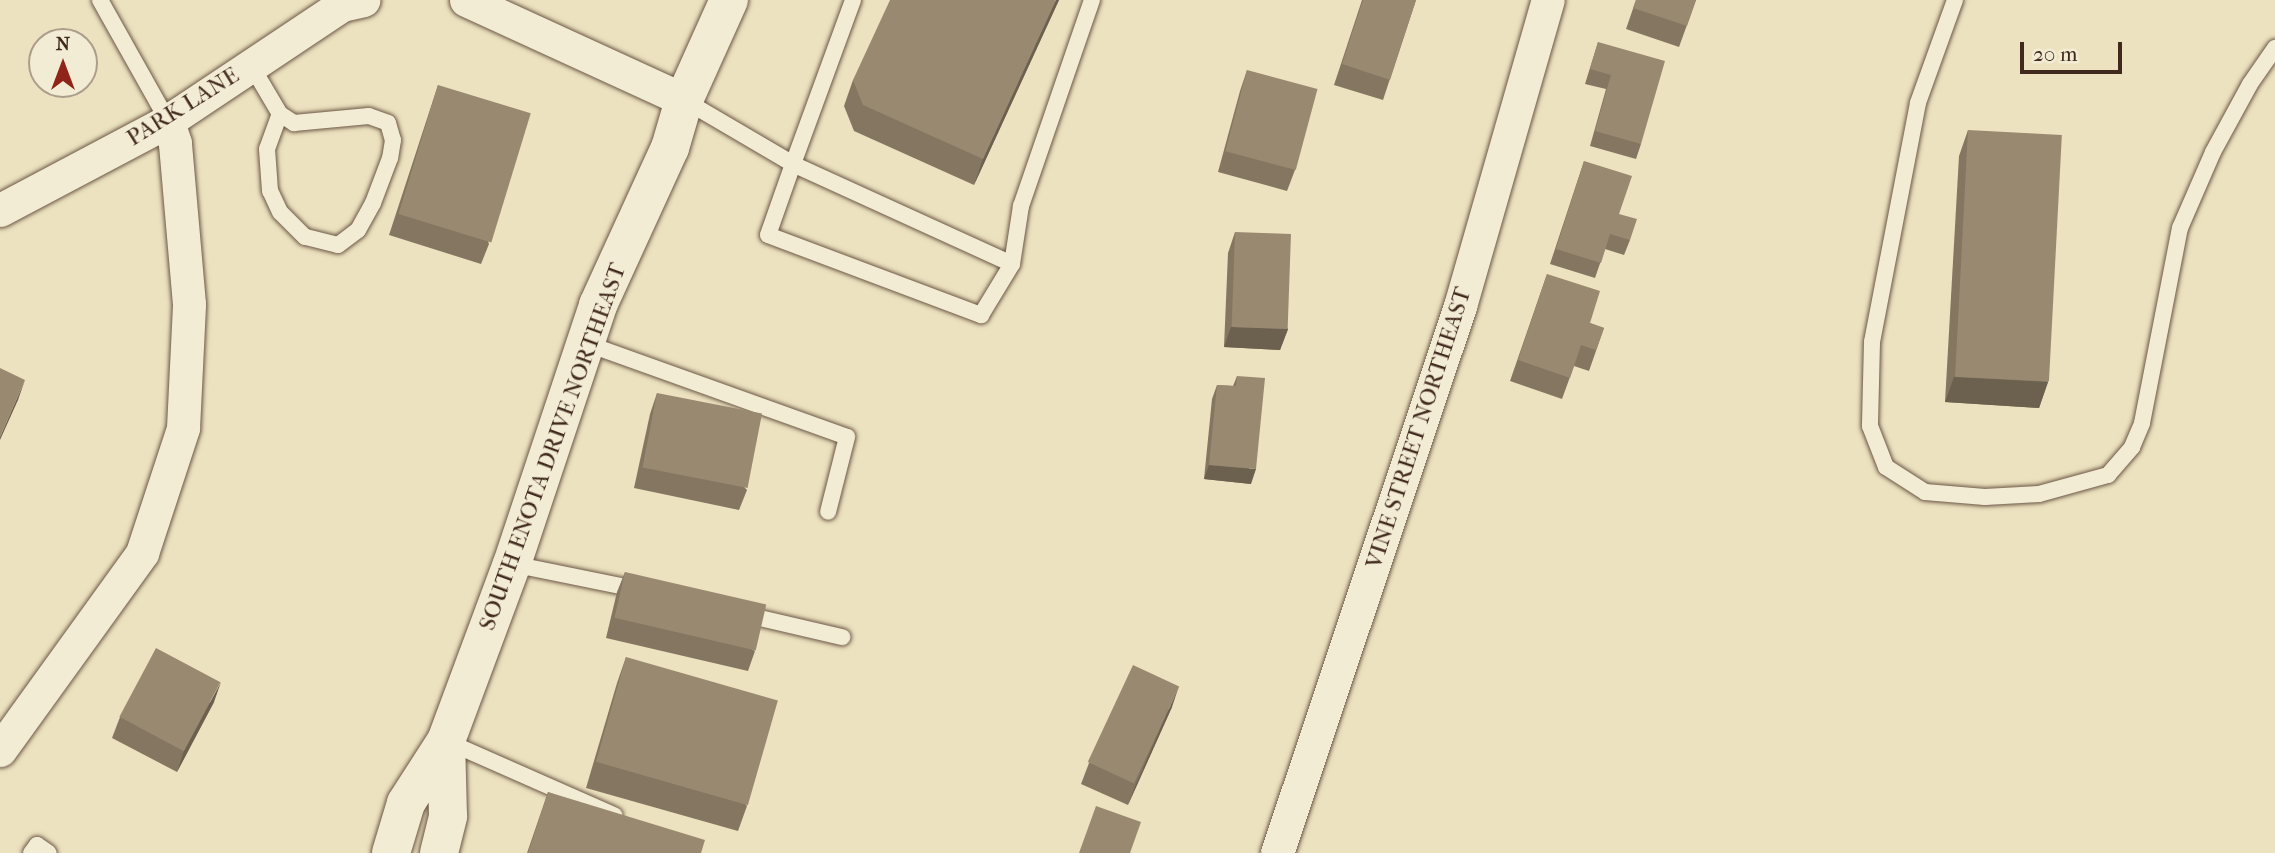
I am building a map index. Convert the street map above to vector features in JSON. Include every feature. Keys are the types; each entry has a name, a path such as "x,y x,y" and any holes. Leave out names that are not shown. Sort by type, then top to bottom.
{"main road":[{"name":"SOUTH ENOTA DRIVE NORTHEAST","path":"446,741 512,564 585,343 670,148 684,100 729,0"},
{"path":"391,853 406,803 446,741"},
{"path":"439,853 448,816 446,741"}],"street":[{"name":"PARK LANE","path":"0,210 168,121 342,5 363,0"},
{"path":"466,0 684,100"},
{"name":"VINE STREET NORTHEAST","path":"1277,853 1460,306 1548,0"},
{"path":"0,750 142,553 183,428 189,304 175,143 168,121"}],"lane":[{"path":"100,0 168,121"},
{"path":"853,0 768,235 981,316 1012,264 1021,206 1092,0"},
{"path":"1955,0 1918,103 1872,342 1870,425 1886,467 1925,492 1984,497 2039,494 2108,475 2132,447 2142,423 2161,306 2180,228 2213,152 2250,83 2275,48"},
{"path":"251,65 280,114 294,123 369,116 388,123 393,140 390,158 373,203 358,230 338,245 305,237 280,212 270,191 267,149 280,114"},
{"path":"684,100 793,164 1012,264"},
{"path":"585,343 847,437 828,512"},
{"path":"512,564 652,592"},
{"path":"719,608 842,637"},
{"path":"446,741 628,821"},
{"path":"31,853 37,845 49,853"}],"building":[{"path":"890,0 1056,0 983,159 863,105 853,80"},
{"path":"1363,0 1416,0 1390,80 1342,64"},
{"path":"1636,0 1696,0 1687,26 1633,8"},
{"path":"1598,42 1665,61 1641,144 1595,131 1611,75 1590,69"},
{"path":"1247,70 1318,89 1296,170 1225,151"},
{"path":"438,85 531,113 491,242 399,214"},
{"path":"1968,130 2062,135 2049,382 1955,377"},
{"path":"1584,161 1632,176 1619,214 1637,219 1630,240 1610,234 1601,263 1556,249"},
{"path":"1235,232 1291,234 1288,329 1232,327"},
{"path":"1547,274 1600,291 1590,323 1604,328 1596,350 1581,345 1570,378 1518,360"},
{"path":"0,368 25,380 0,437"},
{"path":"1237,376 1265,378 1256,469 1209,465 1217,385 1236,386"},
{"path":"657,393 762,413 748,488 642,468"},
{"path":"625,572 766,605 756,650 614,618"},
{"path":"156,648 220,682 184,751 119,717"},
{"path":"626,657 778,701 748,805 596,762"},
{"path":"1133,665 1179,687 1134,784 1088,762"},
{"path":"548,792 705,840 701,853 528,853"},
{"path":"1096,806 1141,822 1130,853 1079,853"}]}
